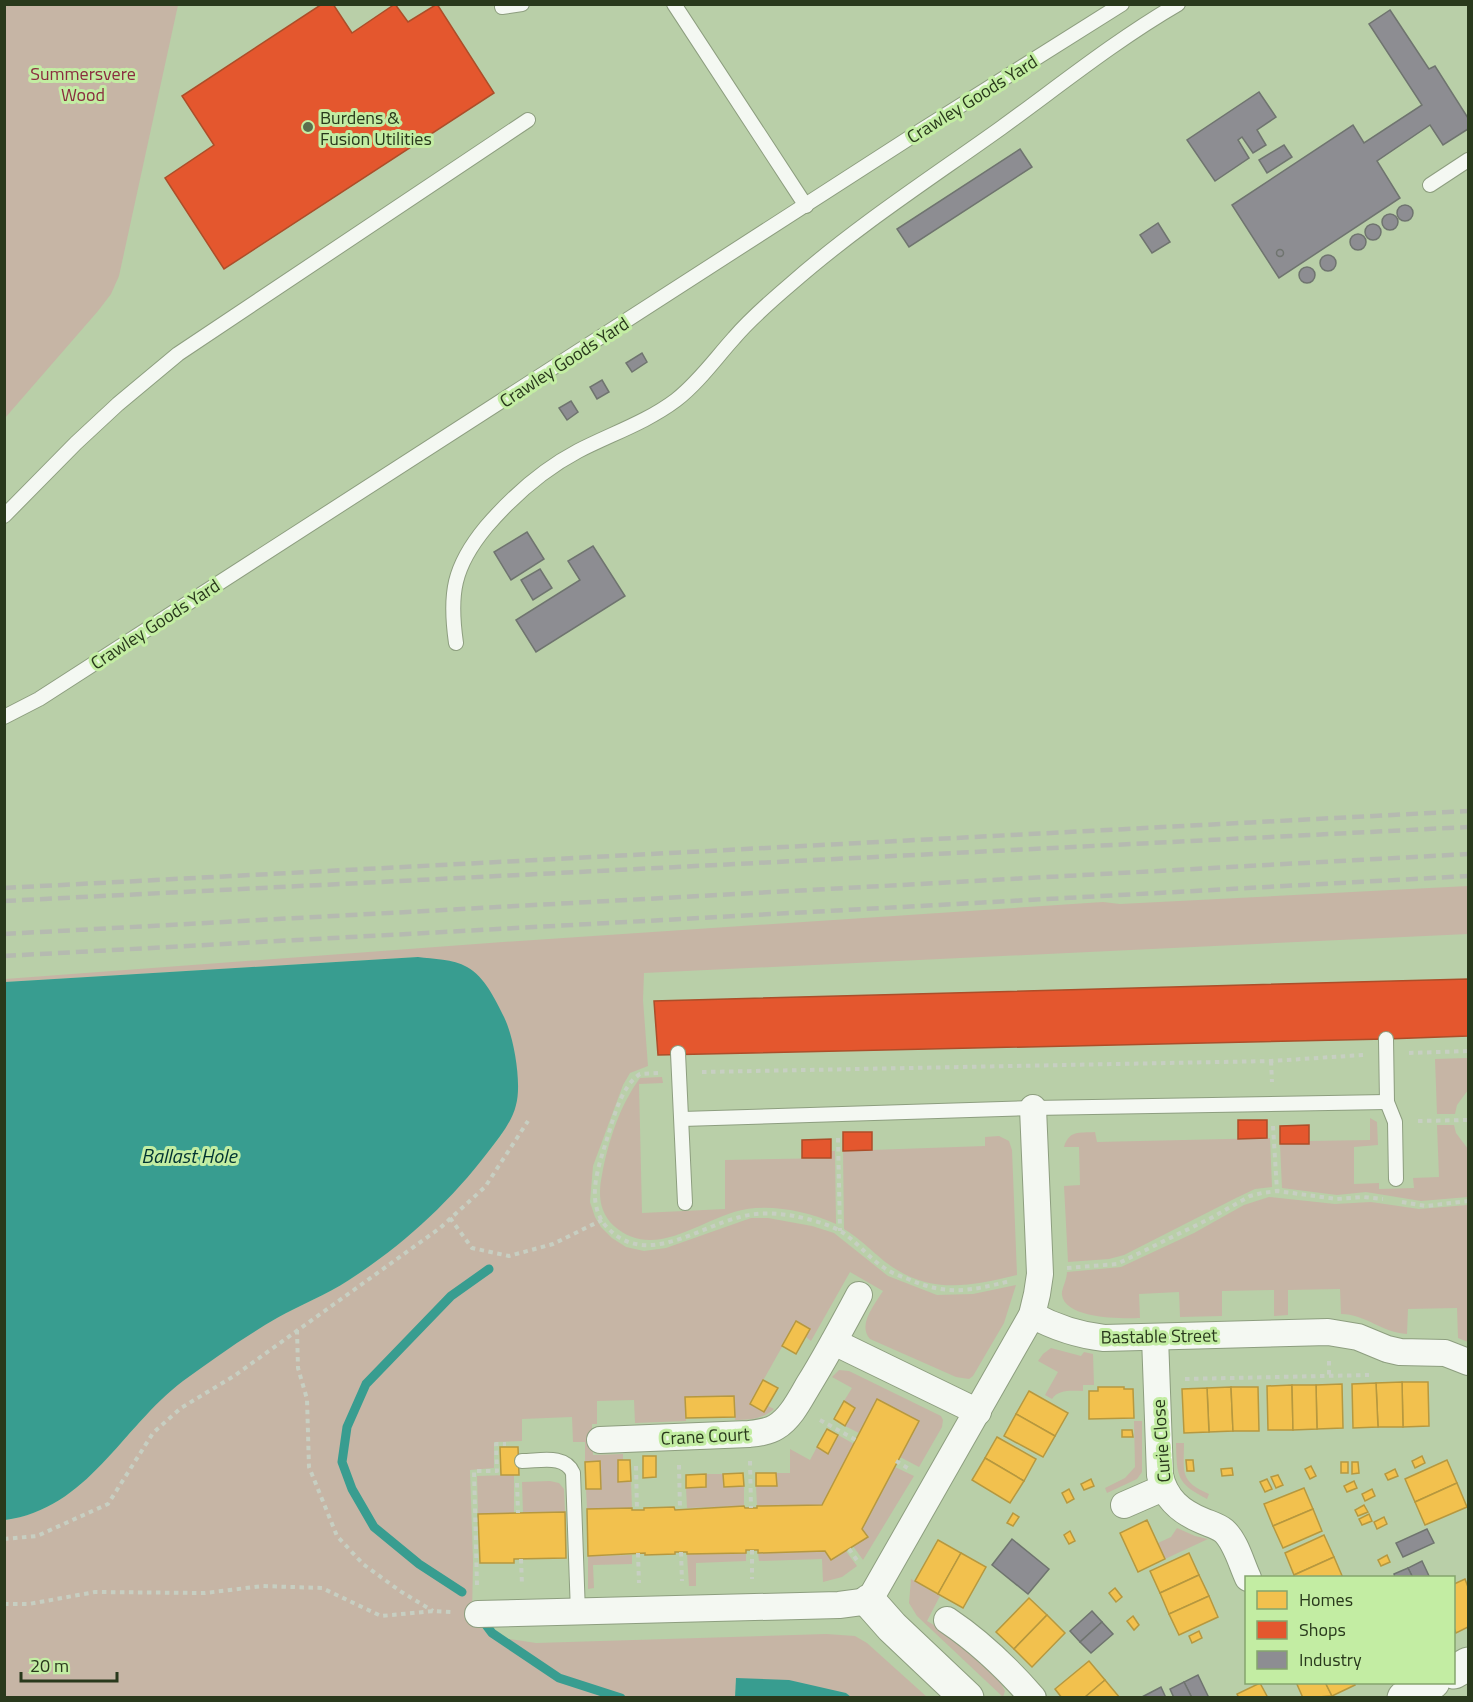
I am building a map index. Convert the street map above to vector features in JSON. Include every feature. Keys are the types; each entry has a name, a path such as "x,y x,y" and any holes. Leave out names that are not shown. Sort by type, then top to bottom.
{"street":[{"path":"869,1601 1032,1315 1040,1274 1033,1108"},
{"name":"Crane Court","path":"600,1440 749,1434 776,1428 788,1418 834,1342 859,1295"},
{"name":"Bastable Street","path":"1032,1315 1053,1326 1104,1338 1344,1333 1387,1349 1400,1352 1445,1353 1468,1362"},
{"name":"Curie Close","path":"1155,1337 1160,1475 1163,1488 1169,1499 1184,1512 1223,1530 1230,1537 1247,1576"},
{"path":"834,1342 978,1412"},
{"path":"1124,1505 1163,1488"},
{"path":"478,1614 839,1605 869,1601"},
{"path":"869,1601 892,1628 967,1698"},
{"path":"947,1620 974,1638 1031,1697"},
{"path":"1404,1698 1431,1684"}],"lane":[{"path":"502,7 522,4"},
{"path":"674,4 806,206"},
{"name":"Crawley Goods Yard","path":"4,717 39,699 917,133 1122,4"},
{"path":"456,644 452,599 461,565 486,527 520,493 575,453 649,416 675,400 701,377 749,321 794,280 1104,52 1178,4"},
{"path":"4,516 92,428 178,354 528,120"},
{"path":"1430,185 1468,160"},
{"path":"1386,1039 1387,1102 1395,1122 1396,1179"},
{"path":"678,1053 685,1203"},
{"path":"682,1119 1033,1108 1387,1102"},
{"path":"522,1461 564,1461 570,1465 573,1473 578,1612"}],"path":[{"path":"1272,1104 1277,1191"},
{"path":"837,1113 840,1231"},
{"path":"1395,1122 1468,1120"},
{"path":"4,1539 37,1536 108,1504 153,1433 181,1408 234,1376 440,1228 485,1187 528,1121"},
{"path":"450,1218 472,1248 509,1256 553,1244 602,1220"},
{"path":"297,1330 298,1368 307,1399 309,1467 337,1536 363,1564 400,1591 434,1611"},
{"path":"1157,1380 1373,1374"},
{"path":"795,1406 856,1440"},
{"path":"749,1434 751,1508"},
{"path":"678,1437 680,1509"},
{"path":"636,1439 638,1510"},
{"path":"4,1604 29,1604 95,1592 205,1593 263,1586 322,1588 381,1616 434,1611 478,1614 474,1472 497,1471 496,1444 522,1444 522,1461"}],"green space":[{"name":"Summersvere Wood","path":"5,4 178,5 119,276 111,294 98,311 5,418"},
{"path":"1468,886 1468,934 644,973 643,1000 648,1066 630,1073 623,1085 593,1166 590,1202 601,1227 612,1238 626,1247 644,1251 666,1248 751,1218 768,1218 812,1226 834,1233 888,1276 937,1295 973,1294 1016,1285 1004,1323 973,1376 969,1379 956,1377 870,1339 866,1333 866,1321 883,1291 850,1272 811,1341 806,1337 810,1329 796,1322 750,1404 774,1409 765,1415 735,1420 734,1397 686,1397 686,1421 635,1423 634,1400 597,1401 597,1424 592,1424 593,1455 623,1454 623,1460 618,1460 618,1482 631,1481 632,1508 587,1509 586,1489 601,1488 600,1462 585,1462 585,1442 573,1442 572,1417 522,1419 522,1441 494,1442 494,1468 470,1470 472,1616 489,1636 536,1643 826,1634 855,1636 867,1643 927,1697 851,1697 846,1693 736,1678 735,1698 5,1697 5,1520 47,1507 65,1496 96,1470 162,1398 191,1374 262,1326 349,1280 392,1249 451,1195 502,1134 418,957 5,982 5,979 503,942 1103,902 1120,904"},
{"path":"1468,1058 1468,1090 1457,1105 1455,1114 1437,1114 1435,1059"},
{"path":"662,1077 663,1083 639,1084 642,1213 725,1209 725,1160 831,1158 831,1151 835,1151 836,1224 792,1210 758,1208 730,1213 663,1239 646,1240 630,1236 614,1226 605,1215 600,1196 602,1175 611,1137 626,1100 640,1078"},
{"path":"1370,1118 1377,1122 1378,1145 1354,1147 1354,1184 1379,1183 1379,1189 1414,1188 1413,1178 1439,1177 1437,1125 1454,1125 1456,1133 1468,1149 1468,1197 1421,1201 1366,1192 1337,1195 1282,1188 1280,1144 1370,1140"},
{"path":"1095,1132 1097,1142 1270,1138 1272,1187 1255,1189 1124,1255 1109,1259 1068,1262 1064,1186 1080,1185 1079,1147 1064,1147 1072,1135"},
{"path":"999,1136 1009,1141 1012,1150 1017,1275 965,1285 932,1284 900,1272 844,1229 843,1151 985,1146 985,1137"},
{"path":"1269,1197 1335,1204 1371,1202 1419,1209 1468,1205 1468,1342 1458,1338 1457,1308 1408,1309 1407,1334 1398,1333 1358,1317 1341,1314 1340,1289 1288,1290 1288,1315 1274,1316 1274,1290 1222,1291 1222,1316 1180,1317 1179,1292 1139,1294 1140,1318 1096,1316 1084,1313 1073,1309 1062,1295 1067,1272 1121,1267 1194,1233 1244,1205"},
{"path":"1051,1348 1081,1356 1084,1352 1093,1354 1094,1385 1083,1385 1083,1391 1062,1392 1052,1399 1045,1395 1058,1372 1038,1361"},
{"path":"839,1370 849,1371 941,1416 942,1427 919,1467 900,1457 919,1421 859,1433 845,1426 855,1408 844,1401 852,1388 832,1377"},
{"path":"1134,1421 1142,1421 1142,1472 1137,1479 1107,1493 1105,1488 1125,1478 1135,1467"},
{"path":"838,1435 854,1444 822,1505 757,1506 756,1486 776,1486 776,1473 790,1473 790,1449 810,1460 817,1447 828,1453"},
{"path":"1176,1443 1184,1443 1184,1468 1188,1480 1192,1485 1209,1494 1207,1499 1189,1488 1180,1477"},
{"path":"895,1467 914,1476 863,1560 853,1546 867,1537 862,1529"},
{"path":"706,1474 723,1474 724,1487 744,1486 744,1506 687,1508 686,1488 706,1487"},
{"path":"514,1475 514,1513 478,1514 477,1476"},
{"path":"522,1482 559,1483 564,1489 565,1512 523,1513"},
{"path":"1177,1528 1208,1539 1165,1559 1158,1543 1171,1537"},
{"path":"825,1551 831,1560 846,1551 857,1566 842,1577 823,1582 822,1559 759,1561 758,1553"},
{"path":"746,1553 746,1561 696,1563 696,1586 689,1586 687,1554"},
{"path":"632,1555 632,1564 593,1565 594,1588 588,1589 588,1556"},
{"path":"911,1579 940,1596 927,1621 960,1643 991,1670 1005,1691 1003,1697 917,1616 909,1603"}],"water":[{"name":"Ballast Hole","path":"418,957 456,962 473,971 489,989 504,1017 514,1048 518,1096 514,1111 501,1135 441,1206 388,1253 340,1285 253,1333 183,1381 161,1400 102,1464 81,1484 59,1500 34,1513 5,1520 5,982"},
{"path":"736,1678 789,1680 846,1693 851,1697 735,1697"}],"building: Homes":[{"path":"796,1321 810,1329 796,1354 782,1346"},
{"path":"763,1380 778,1388 764,1412 750,1404"},
{"path":"1402,1382 1428,1382 1429,1426 1403,1427"},
{"path":"1402,1382 1403,1427 1378,1427 1376,1383"},
{"path":"1376,1383 1378,1427 1353,1428 1352,1384"},
{"path":"1342,1384 1343,1428 1317,1429 1316,1385"},
{"path":"1292,1385 1293,1430 1268,1430 1267,1386"},
{"path":"1292,1385 1316,1385 1317,1429 1293,1430"},
{"path":"1098,1387 1133,1389 1134,1418 1089,1419 1089,1391 1098,1391"},
{"path":"1231,1387 1233,1431 1209,1432 1207,1388"},
{"path":"1231,1387 1258,1387 1259,1431 1233,1431"},
{"path":"1207,1388 1209,1432 1184,1433 1182,1389"},
{"path":"1029,1391 1068,1413 1055,1436 1016,1414"},
{"path":"734,1396 735,1417 686,1418 685,1397"},
{"path":"877,1399 919,1421 862,1529 868,1537 831,1560 825,1551 758,1553 758,1550 746,1550 746,1553 687,1554 687,1552 675,1552 675,1554 588,1556 587,1509 644,1510 644,1508 674,1507 675,1510 822,1505"},
{"path":"844,1401 855,1408 845,1426 834,1419"},
{"path":"1016,1414 1055,1436 1043,1457 1004,1436"},
{"path":"827,1429 838,1435 828,1454 817,1447"},
{"path":"1122,1430 1132,1430 1133,1437 1122,1437"},
{"path":"997,1437 1036,1459 1024,1481 985,1458"},
{"path":"500,1447 518,1447 519,1475 501,1475"},
{"path":"643,1456 656,1456 656,1477 643,1478"},
{"path":"1422,1456 1425,1463 1415,1468 1412,1461"},
{"path":"985,1458 1024,1481 1010,1503 972,1480"},
{"path":"618,1460 630,1460 631,1481 618,1482"},
{"path":"1186,1460 1193,1460 1194,1471 1187,1471"},
{"path":"1447,1460 1457,1483 1415,1502 1405,1479"},
{"path":"600,1461 601,1489 586,1489 585,1462"},
{"path":"1341,1462 1348,1462 1348,1473 1341,1473"},
{"path":"1352,1462 1358,1462 1359,1473 1352,1474"},
{"path":"1311,1466 1316,1476 1310,1479 1305,1469"},
{"path":"1232,1468 1233,1475 1222,1476 1221,1469"},
{"path":"1395,1469 1398,1476 1388,1480 1385,1474"},
{"path":"743,1473 744,1486 724,1487 723,1474"},
{"path":"756,1473 776,1473 777,1486 756,1486"},
{"path":"706,1474 706,1487 686,1488 686,1475"},
{"path":"1278,1475 1283,1485 1276,1488 1271,1477"},
{"path":"1091,1479 1094,1486 1084,1490 1081,1484"},
{"path":"1267,1479 1272,1489 1265,1492 1260,1482"},
{"path":"1354,1481 1357,1488 1347,1492 1344,1486"},
{"path":"1457,1483 1467,1507 1425,1525 1415,1502"},
{"path":"1304,1488 1313,1509 1273,1526 1264,1504"},
{"path":"1069,1489 1074,1499 1067,1503 1062,1493"},
{"path":"1372,1489 1375,1496 1365,1501 1362,1494"},
{"path":"1364,1505 1368,1512 1358,1516 1355,1510"},
{"path":"1313,1509 1322,1531 1283,1548 1273,1526"},
{"path":"565,1512 566,1558 514,1559 514,1563 480,1563 478,1514"},
{"path":"1013,1513 1019,1517 1013,1526 1007,1523"},
{"path":"1369,1514 1372,1521 1362,1525 1359,1519"},
{"path":"1384,1517 1387,1524 1377,1529 1374,1522"},
{"path":"1147,1520 1165,1559 1138,1572 1120,1533"},
{"path":"1070,1531 1075,1541 1069,1544 1064,1535"},
{"path":"1324,1535 1334,1557 1294,1575 1285,1553"},
{"path":"938,1540 961,1553 938,1594 915,1581"},
{"path":"961,1553 986,1567 963,1608 938,1594"},
{"path":"1189,1553 1199,1575 1160,1593 1150,1571"},
{"path":"1387,1555 1390,1562 1381,1566 1378,1560"},
{"path":"1334,1557 1342,1576 1294,1576"},
{"path":"1199,1575 1209,1596 1169,1614 1160,1593"},
{"path":"1465,1579 1468,1587 1468,1627 1456,1633 1455,1630 1455,1584"},
{"path":"1115,1588 1122,1597 1116,1602 1109,1593"},
{"path":"1209,1596 1218,1617 1179,1635 1169,1614"},
{"path":"1029,1598 1047,1615 1014,1649 996,1632"},
{"path":"1047,1615 1065,1633 1032,1667 1014,1649"},
{"path":"1133,1616 1139,1625 1134,1630 1127,1621"},
{"path":"1199,1631 1202,1638 1192,1643 1189,1636"},
{"path":"1089,1661 1105,1680 1084,1698 1062,1698 1055,1689"},
{"path":"1105,1680 1120,1698 1084,1698"},
{"path":"1261,1684 1268,1698 1239,1698 1237,1694"},
{"path":"1297,1684 1326,1684 1332,1696 1303,1698"},
{"path":"1326,1684 1355,1684 1355,1685 1332,1696"}],"building: Shops":[{"path":"322,4 333,4 352,33 395,4 408,22 437,4 494,93 224,269 165,178 214,145 182,96"},
{"path":"1468,979 1468,1036 1386,1039 658,1055 654,1001"},
{"path":"1238,1120 1267,1120 1267,1138 1238,1139"},
{"path":"1309,1125 1309,1144 1280,1144 1280,1126"},
{"path":"843,1132 872,1132 872,1150 843,1151"},
{"path":"831,1139 831,1158 802,1158 802,1140"}],"building: Industry":[{"path":"1390,10 1429,69 1435,66 1468,118 1468,129 1443,145 1430,125 1377,161 1400,198 1279,278 1232,205 1353,125 1364,143 1422,105 1369,24"},
{"path":"1259,92 1276,117 1257,130 1266,145 1253,153 1242,137 1238,140 1249,158 1215,181 1187,140"},
{"path":"1284,145 1292,157 1267,173 1259,160"},
{"path":"1020,149 1032,167 909,247 897,229"},
{"path":"1405,205 1411,207 1413,213 1411,219 1405,221 1399,219 1397,213 1399,207"},
{"path":"1390,214 1396,216 1398,222 1396,228 1390,230 1384,228 1382,222 1384,216"},
{"path":"1158,223 1170,242 1152,253 1140,235"},
{"path":"1373,224 1379,226 1381,232 1379,238 1373,240 1367,238 1365,232 1367,226"},
{"path":"1358,234 1364,236 1366,242 1364,248 1358,250 1352,248 1350,242 1352,236"},
{"path":"1280,249 1284,253 1280,257 1276,253"},
{"path":"1328,255 1334,257 1336,263 1334,269 1328,271 1322,269 1320,263 1322,257"},
{"path":"1307,267 1313,269 1315,275 1313,281 1307,283 1301,281 1299,275 1301,269"},
{"path":"642,353 647,362 632,372 626,363"},
{"path":"602,380 609,392 597,399 590,387"},
{"path":"571,401 578,412 567,420 559,408"},
{"path":"527,532 544,559 511,580 494,552"},
{"path":"593,546 625,596 536,652 516,620 580,580 568,561"},
{"path":"540,569 552,588 533,600 521,580"},
{"path":"1427,1529 1434,1543 1403,1557 1396,1543"},
{"path":"1012,1539 1049,1569 1028,1594 992,1565"},
{"path":"1422,1561 1429,1576 1412,1576 1408,1568"},
{"path":"1408,1568 1412,1576 1394,1576 1394,1574"},
{"path":"1092,1611 1102,1622 1080,1642 1070,1631"},
{"path":"1102,1622 1113,1634 1091,1653 1080,1642"},
{"path":"1198,1675 1209,1698 1192,1698 1184,1682"},
{"path":"1184,1682 1192,1698 1174,1698 1170,1689"},
{"path":"1161,1687 1166,1698 1140,1698"}],"waterway":[{"path":"462,1592 419,1564 374,1527 352,1489 342,1462 347,1427 366,1384 451,1296 489,1269"},
{"path":"483,1621 492,1633 559,1678 621,1698"}],"railway":[{"path":"4,888 1468,811"},
{"path":"4,901 1468,827"},
{"path":"4,934 1468,854"},
{"path":"4,956 1468,876"}],"place":[{"name":"Burdens & Fusion Utilities","path":"308,127"}]}
